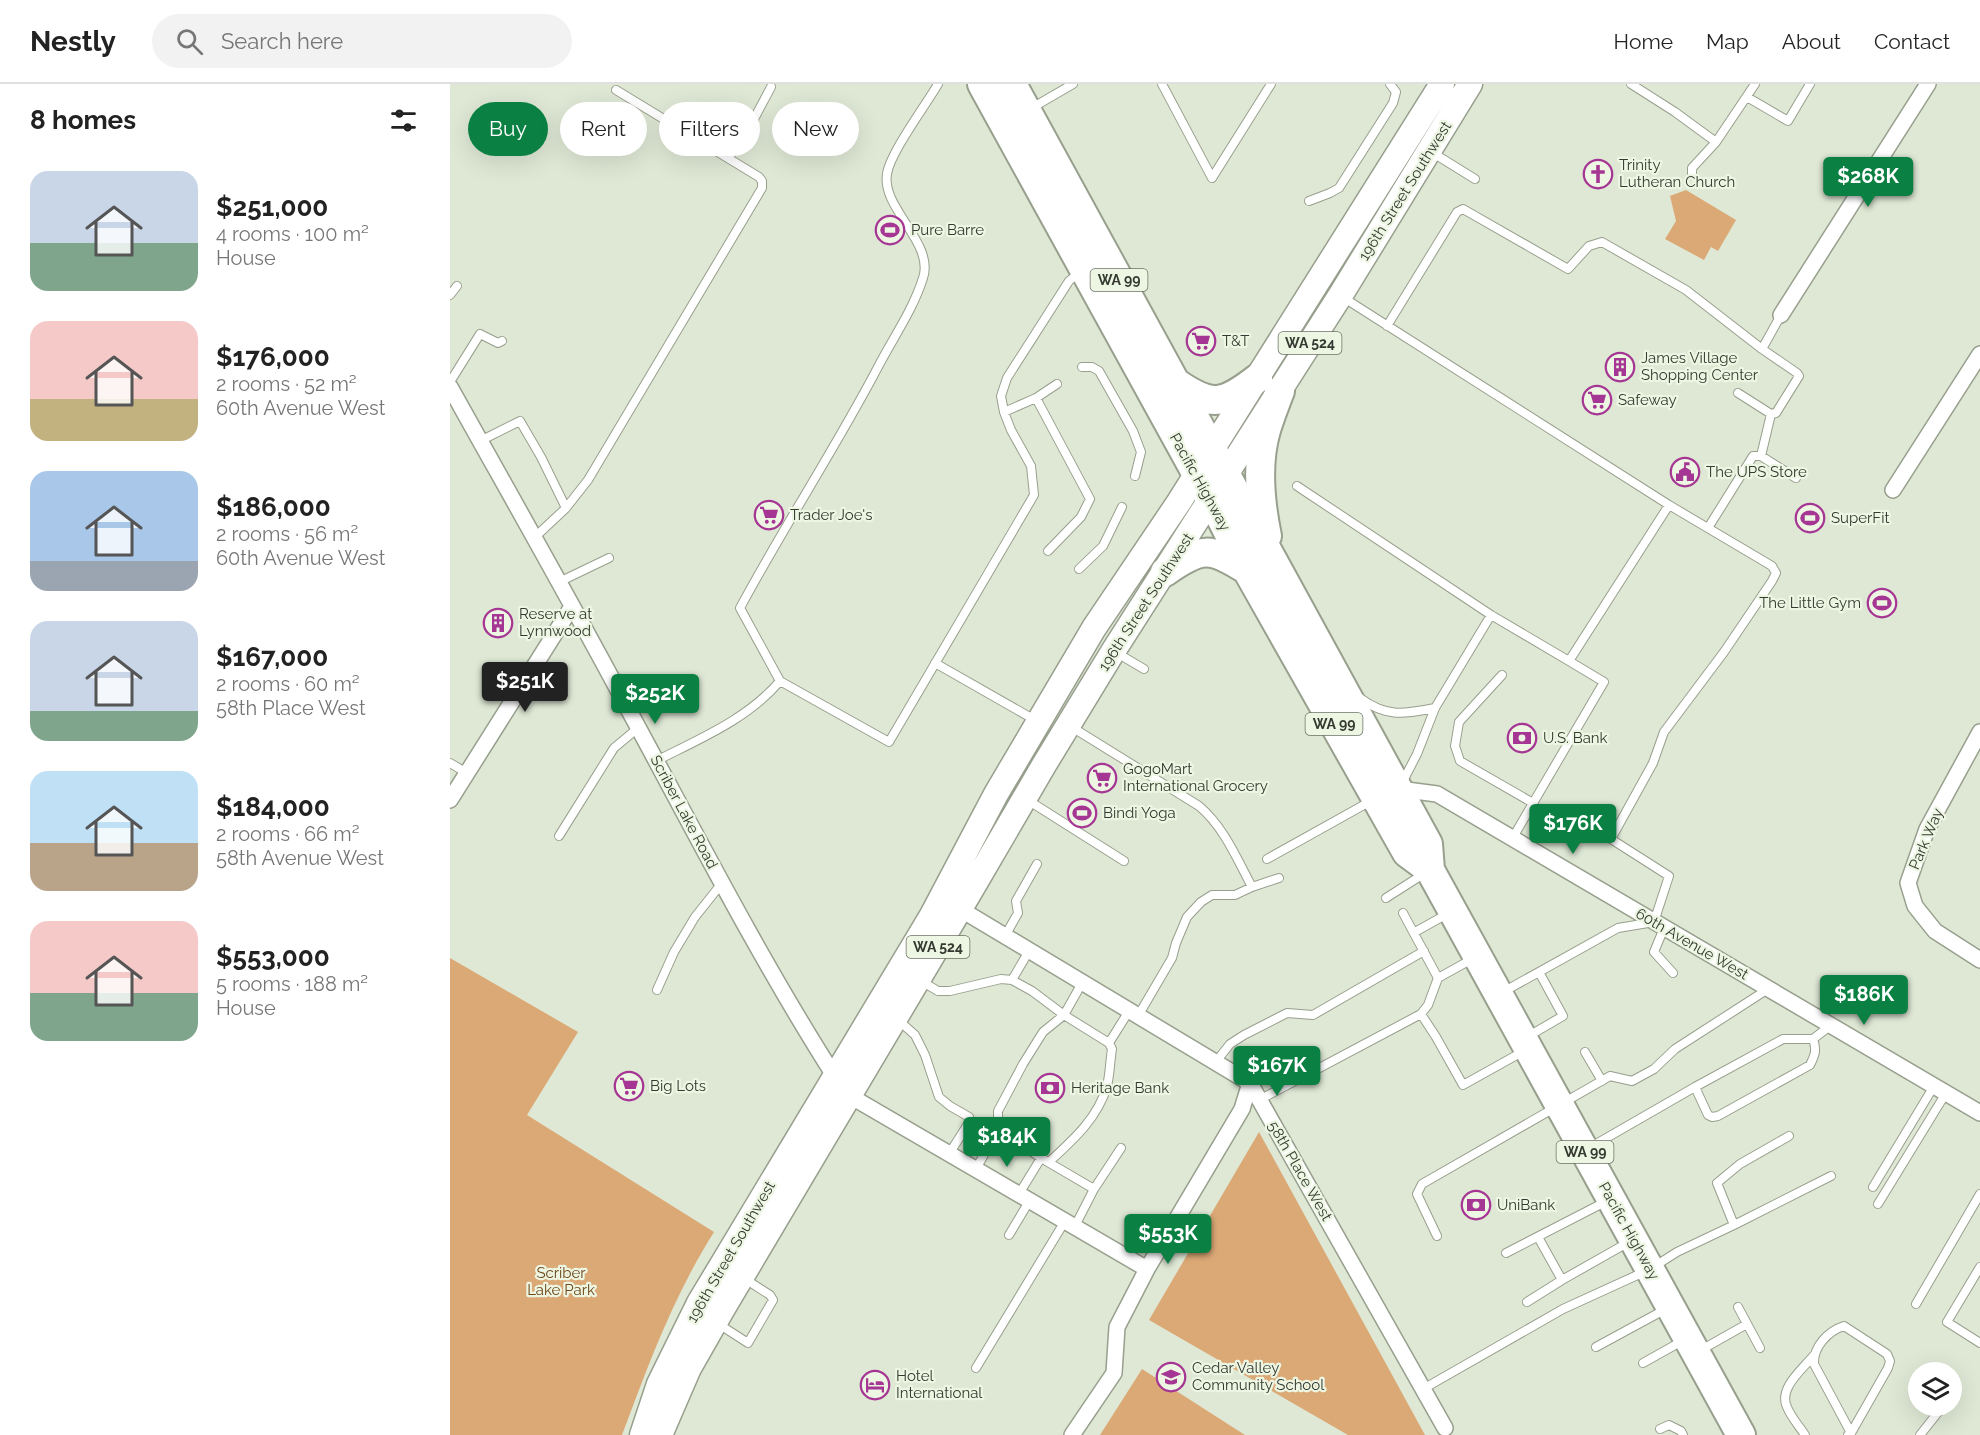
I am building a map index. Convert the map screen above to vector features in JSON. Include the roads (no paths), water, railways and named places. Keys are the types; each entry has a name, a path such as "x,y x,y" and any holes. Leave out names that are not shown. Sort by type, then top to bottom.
{"highway":[{"name":"Pacific Highway","path":"982,84 1210,501 1261,568 1360,716 1388,794"},
{"name":"Pacific Highway","path":"1012,84 1226,476 1261,568 1388,794 1428,844 1430,870 1740,1435"},
{"path":"1165,572 1183,559 1206,551 1261,568 1260,477 1269,384 1220,400 1202,399 1175,382"}],"main road":[{"name":"196th Street Southwest","path":"660,1435 689,1368 742,1277 996,794 1100,618 1212,450 1340,296 1470,84"},
{"name":"196th Street Southwest","path":"642,1435 659,1384 699,1303 842,1086 896,1018 1024,798 1114,650 1226,476 1269,384 1346,237 1439,85"},
{"path":"1439,85 1452,114"},
{"path":"1340,296 1336,288 1349,258 1346,237"},
{"path":"1039,723 1046,734 1044,765"},
{"path":"956,870 961,876 955,898 955,903 960,909"},
{"path":"651,1435 662,1398 659,1384"}],"street":[{"path":"1780,315 1928,84"},
{"path":"1893,490 1980,354"},
{"name":"Scriber Lake Road","path":"450,387 535,537 722,883 842,1086"},
{"path":"450,800 572,608"},
{"name":"Park Way","path":"1980,732 1927,829 1908,883 1915,906 1935,931 1980,960"},
{"name":"60th Avenue West","path":"1388,794 1437,794 1980,1113"},
{"path":"960,909 1250,1083 1242,1109 1147,1269 1118,1327 1114,1373 1072,1435"},
{"name":"58th Place West","path":"1250,1083 1445,1428"},
{"path":"842,1086 949,1154 1147,1269"}],"lane":[{"path":"939,84 892,158 887,174 887,186 892,200 923,252 924,276 910,309 854,412 740,608 780,681 889,742 1034,495 1031,466 1011,430 1001,396 1007,378 1069,280 1084,270"},
{"path":"1026,111 1073,84"},
{"path":"1162,84 1212,178 1271,84"},
{"path":"1309,201 1339,188 1393,103 1396,92 1390,84"},
{"path":"1631,84 1716,142"},
{"path":"1692,174 1692,168 1716,142 1755,84"},
{"path":"1747,97 1788,121 1810,84"},
{"path":"729,157 754,119 771,87"},
{"path":"535,537 566,508 588,480 762,188 762,181 759,177 616,90"},
{"path":"1429,151 1475,179"},
{"path":"1387,326 1456,212 1463,209 1568,269 1589,246 1602,242 1686,290 1762,349 1797,372 1799,376 1776,413 1771,414"},
{"path":"450,295 457,286"},
{"path":"1340,296 1669,505 1772,566 1776,573 1726,649 1664,732 1653,763 1611,839 1668,876 1654,952 1673,974"},
{"path":"1762,349 1780,315"},
{"path":"450,382 480,334 493,342 502,341"},
{"path":"1082,367 1092,367 1099,371 1133,431 1141,452 1135,476"},
{"path":"1004,412 1036,398 1057,384"},
{"path":"1738,393 1771,414"},
{"path":"1036,398 1090,499 1081,517 1048,551"},
{"path":"1761,456 1771,414"},
{"path":"480,441 520,421 566,508"},
{"path":"1708,528 1753,456 1761,456 1796,478"},
{"path":"1297,486 1491,615 1604,682 1512,839"},
{"path":"1569,661 1669,505"},
{"path":"1079,569 1103,546 1122,507"},
{"path":"559,582 609,558"},
{"path":"1267,859 1388,794 1417,754 1435,708 1491,615"},
{"path":"1114,650 1144,669"},
{"path":"935,663 1039,723"},
{"path":"1502,675 1459,722 1455,746 1460,761 1533,803"},
{"path":"656,761 735,719 766,698 780,681"},
{"path":"1340,684 1372,707 1390,713 1411,713 1435,708"},
{"path":"1069,725 1210,815 1252,887"},
{"path":"559,836 614,748 638,728"},
{"path":"450,763 467,773"},
{"path":"1024,798 1124,861"},
{"path":"1005,936 1018,913 1016,901 1037,864"},
{"path":"1386,898 1430,870"},
{"path":"1110,1043 1134,1014 1172,958 1187,917 1201,902 1212,895 1235,895 1252,887 1280,879"},
{"path":"657,990 674,952 695,917 722,883"},
{"path":"1414,932 1453,911"},
{"path":"1403,913 1438,978"},
{"path":"1498,994 1618,928 1659,925"},
{"path":"1012,980 1029,951"},
{"path":"1215,1063 1230,1044 1244,1035 1287,1013 1312,1015 1424,951"},
{"path":"1259,1100 1421,1014 1428,1005 1438,978 1477,956"},
{"path":"1421,1014 1463,1085 1526,1044 1563,1016 1539,972"},
{"path":"918,980 938,991 950,991 1001,979 1012,980 1110,1043 1112,1049 1107,1085 1100,1103 1089,1123 1049,1162"},
{"path":"976,1169 998,1129 998,1111 1023,1065 1043,1032 1064,1015 1082,982"},
{"path":"1437,1236 1417,1194 1422,1184 1610,1076 1632,1081 1654,1069 1675,1049 1768,989"},
{"path":"896,1018 915,1035 925,1055 939,1096 950,1106 969,1117 970,1121 949,1154"},
{"path":"1584,1151 1783,1039 1813,1039 1830,1026"},
{"path":"1695,1087 1708,1115 1718,1116 1810,1065 1815,1056 1816,1047 1813,1039"},
{"path":"1585,1052 1602,1081"},
{"path":"1873,1187 1940,1090"},
{"path":"1878,1204 1940,1090"},
{"path":"998,1129 1041,1158 1094,1189"},
{"path":"1734,1225 1717,1184 1740,1164 1789,1136"},
{"path":"976,1368 1121,1148"},
{"path":"1009,1235 1041,1158"},
{"path":"1424,1389 1563,1309 1650,1269 1677,1252 1831,1176"},
{"path":"1916,1304 1980,1194"},
{"path":"1506,1253 1611,1199"},
{"path":"1538,1237 1562,1280"},
{"path":"1527,1302 1634,1240"},
{"path":"1980,1268 1947,1322 1980,1343"},
{"path":"715,1322 748,1344 771,1306 773,1300 770,1295 742,1277"},
{"path":"1596,1347 1670,1307"},
{"path":"1738,1307 1760,1348"},
{"path":"1643,1363 1747,1324"},
{"path":"1804,1435 1786,1406 1784,1397 1788,1387 1828,1334 1844,1326 1887,1354 1890,1361 1850,1434"},
{"path":"1814,1355 1814,1364 1850,1434"},
{"path":"1920,1435 1935,1416"},
{"path":"1660,1429 1669,1425 1681,1431 1683,1435"}],"place":[{"name":"Trinity Lutheran Church","path":"1598,174"},
{"name":"Pure Barre","path":"890,230"},
{"name":"T&T","path":"1201,341"},
{"name":"James Village Shopping Center","path":"1620,367"},
{"name":"Safeway","path":"1597,400"},
{"name":"The UPS Store","path":"1685,472"},
{"name":"Trader Joe's","path":"769,515"},
{"name":"SuperFit","path":"1810,518"},
{"name":"The Little Gym","path":"1882,603"},
{"name":"Reserve at Lynnwood","path":"498,623"},
{"name":"U.S. Bank","path":"1522,738"},
{"name":"GogoMart International Grocery","path":"1102,778"},
{"name":"Bindi Yoga","path":"1082,813"},
{"name":"Big Lots","path":"629,1086"},
{"name":"Heritage Bank","path":"1050,1088"},
{"name":"UniBank","path":"1476,1205"},
{"name":"Cedar Valley Community School","path":"1171,1377"},
{"name":"Hotel International","path":"875,1385"}],"park label":[{"name":"Scriber Lake Park","path":"561,1282"}]}
